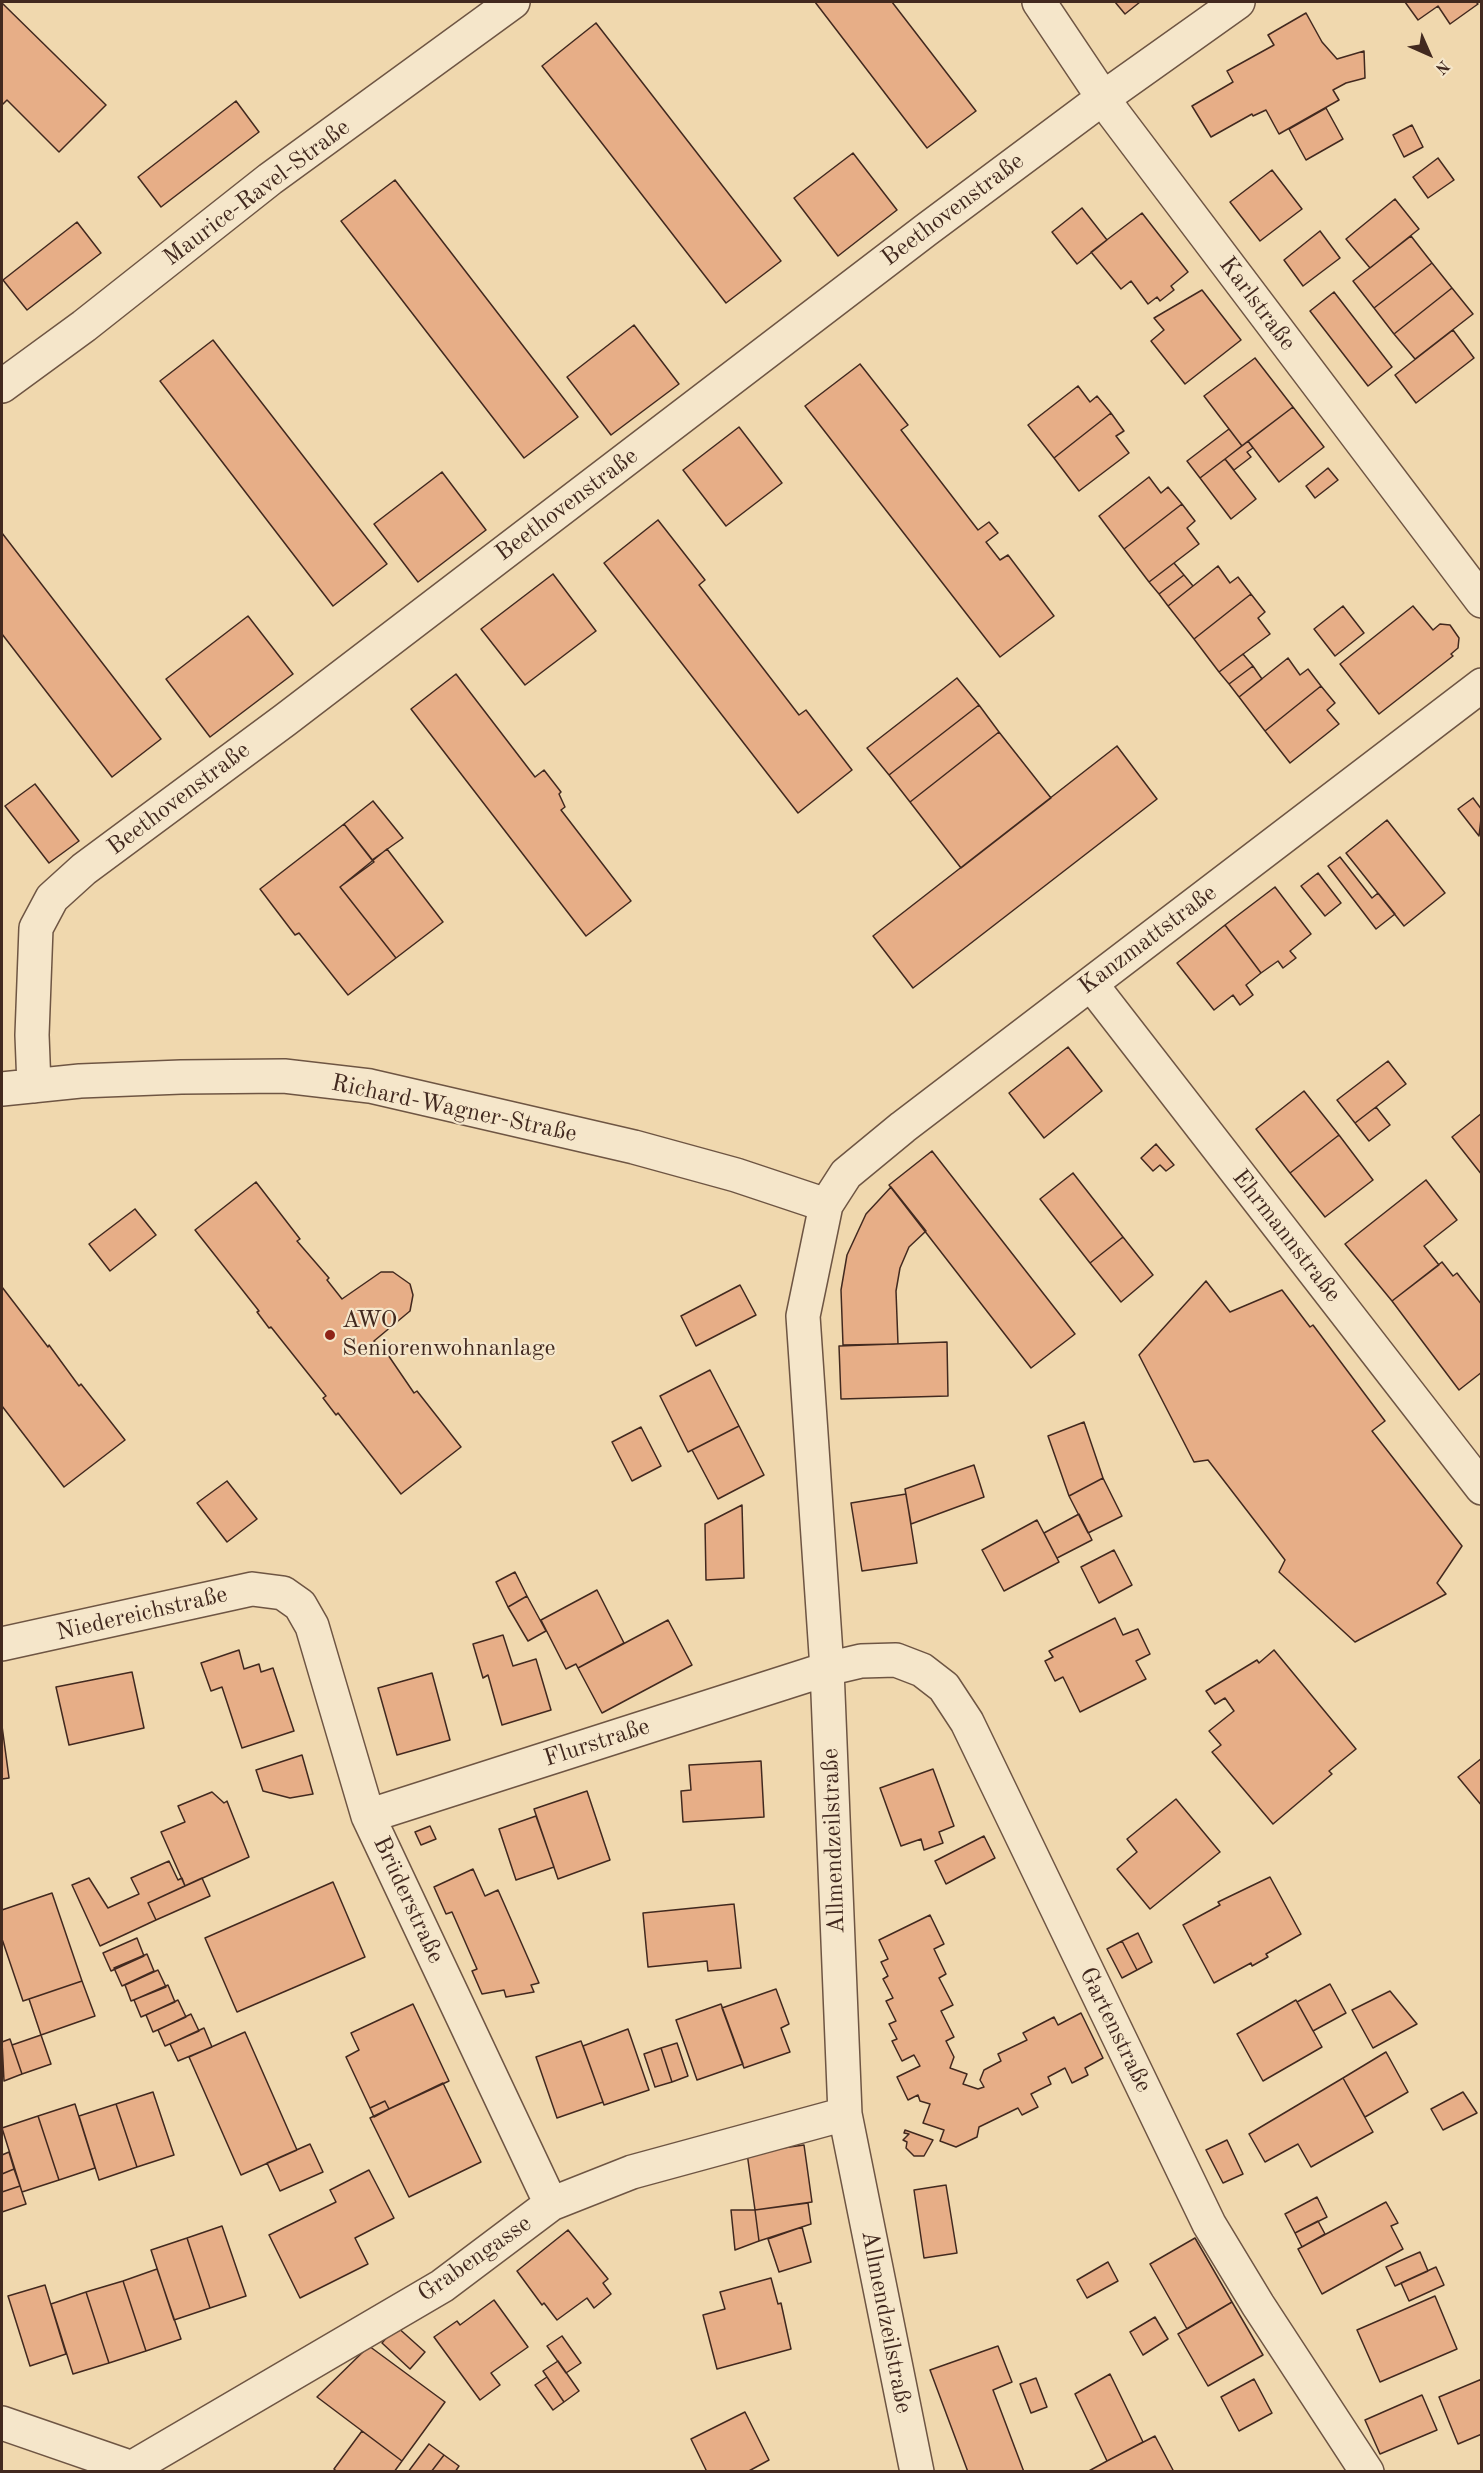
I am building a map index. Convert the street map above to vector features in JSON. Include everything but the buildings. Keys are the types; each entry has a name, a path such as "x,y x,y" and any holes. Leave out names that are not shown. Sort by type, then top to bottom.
{"street":[{"name":"Maurice-Ravel-Straße","path":"2,386 84,326 270,179 513,2"},
{"name":"Karlstraße","path":"1039,2 1102,98 1482,601"},
{"name":"Beethovenstraße","path":"34,1086 32,1035 36,928 52,898 84,869 267,734 1102,98 1238,2"},
{"name":"Kanzmattstraße","path":"826,1205 846,1174 1482,685"},
{"name":"Ehrmannstraße","path":"1091,984 1482,1488"},
{"name":"Richard-Wagner-Straße","path":"2,1089 181,1077 284,1076 370,1086 634,1147 736,1175 826,1205"},
{"name":"Allmendzeilstraße","path":"826,1205 803,1316 827,1669 845,2114 917,2472"},
{"name":"Niedereichstraße","path":"2,1644 252,1589 283,1593"},
{"name":"Brüderstraße","path":"283,1593 300,1605 312,1626 368,1816 551,2204"},
{"name":"Gartenstraße","path":"827,1669 861,1661 896,1660 922,1670 944,1687 967,1722 1209,2224 1258,2305 1367,2472"},
{"name":"Flurstraße","path":"368,1816 827,1669"},
{"name":"Grabengasse","path":"138,2469 442,2286 551,2204 632,2172 845,2114"},
{"path":"2,2423 138,2469"}],"place":[{"name":"AWO Seniorenwohnanlage","path":"330,1335"}]}
